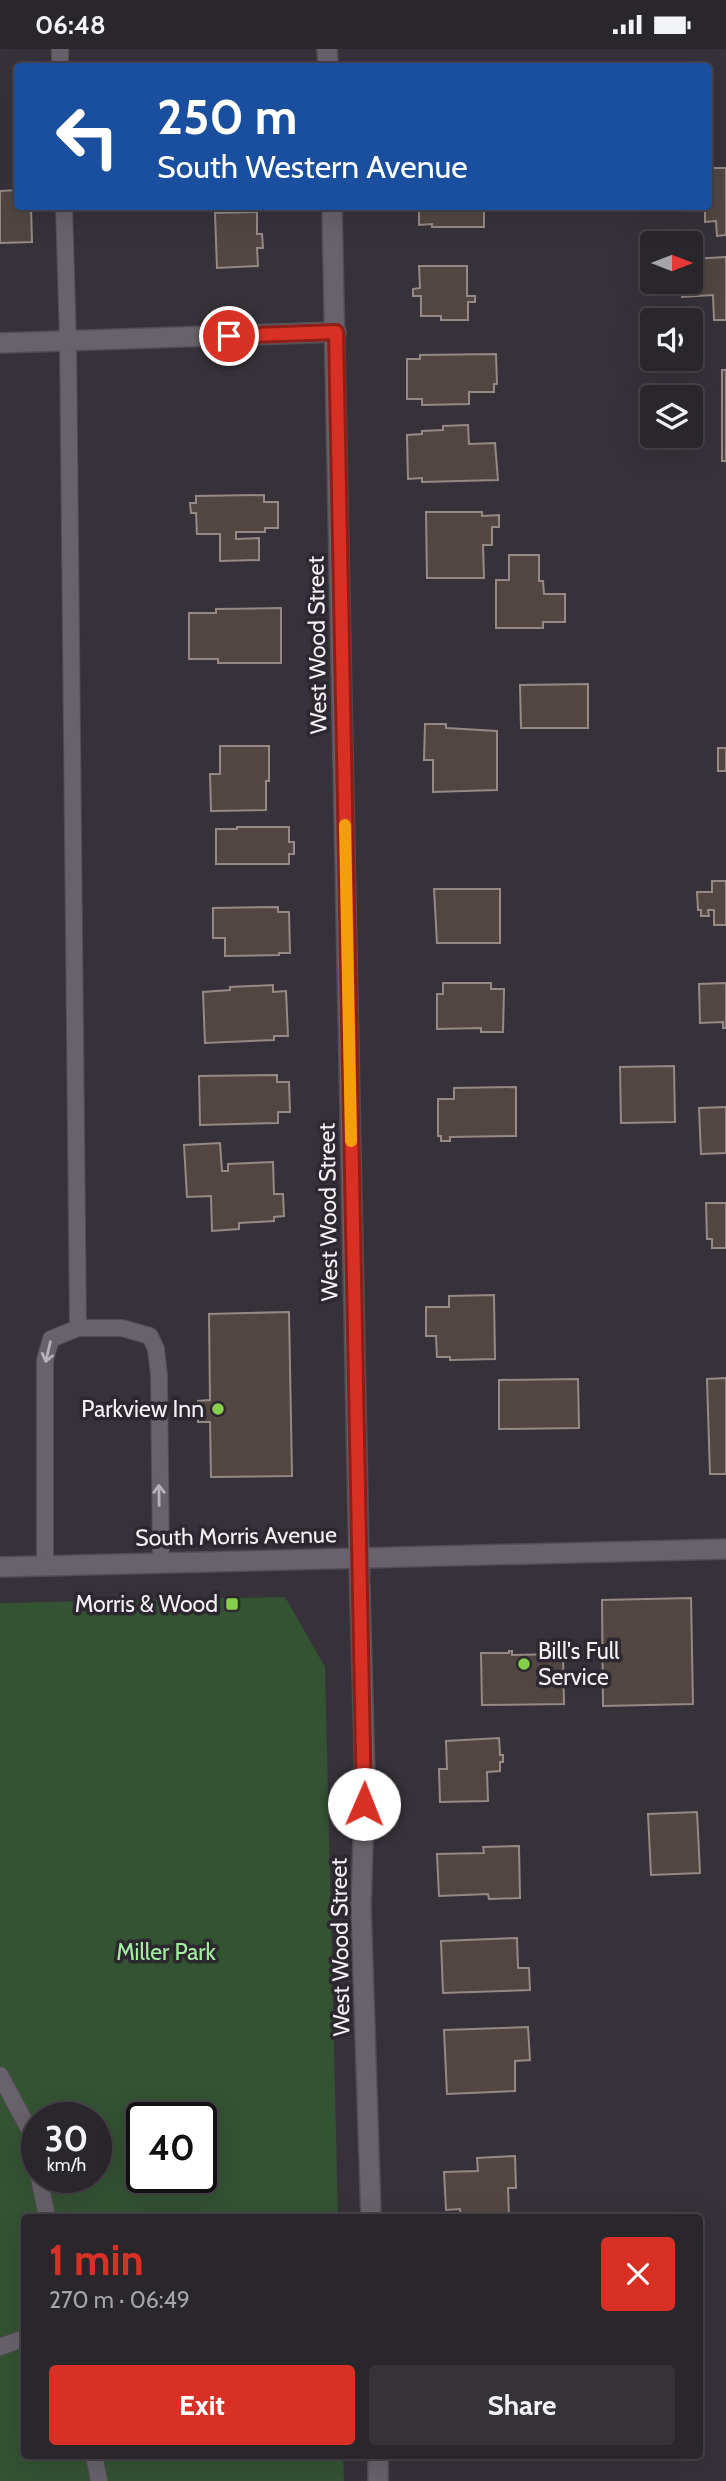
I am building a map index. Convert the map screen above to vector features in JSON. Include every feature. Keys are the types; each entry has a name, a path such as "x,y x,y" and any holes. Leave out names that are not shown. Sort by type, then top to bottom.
{"street":[{"name":"West Wood Street","path":"332,210 365,1779 361,1907 371,2214"},
{"path":"0,343 336,332"},
{"name":"South Morris Avenue","path":"0,1567 726,1549"},
{"path":"378,2459 379,2481"}],"lane":[{"path":"64,210 68,341 78,1328"},
{"path":"45,1566 45,1360 51,1339 78,1328 122,1328 150,1336 156,1349 159,1375 161,1563"},
{"path":"0,2075 21,2116"},
{"path":"42,2193 46,2214"},
{"path":"0,2347 21,2339"},
{"path":"95,2459 99,2481"}],"green space":[{"name":"Miller Park","path":"285,1597 325,1667 338,2214 21,2214 21,2459 343,2459 344,2481 0,2481 0,1603"}],"building":[{"path":"712,168 726,168 726,235 717,236 716,221 705,222 705,210 712,210"},
{"path":"14,190 14,210 31,210 32,242 0,243 0,191"},
{"path":"419,210 484,210 484,227 419,225"},
{"path":"257,212 257,234 262,234 263,248 257,248 258,266 217,268 215,213"},
{"path":"726,257 726,320 714,320 713,295 682,297 682,294 704,294 704,258"},
{"path":"419,266 467,266 467,296 475,296 475,302 468,302 468,320 441,320 441,316 421,316 421,296 413,296 413,289 420,288"},
{"path":"496,354 497,384 494,384 494,392 469,392 469,404 422,405 422,399 407,399 407,359 420,359 420,355"},
{"path":"722,370 726,370 726,461 722,461"},
{"path":"468,425 469,444 495,443 498,480 422,482 422,478 408,479 407,435 443,430 443,426"},
{"path":"264,495 264,502 278,502 278,528 265,528 265,532 236,532 236,539 259,538 259,560 220,561 220,534 197,534 196,513 191,513 190,503 196,503 196,496"},
{"path":"426,512 482,512 482,516 499,515 499,527 492,527 492,545 483,545 484,578 427,578"},
{"path":"509,555 539,555 539,581 543,581 544,594 565,594 565,622 543,622 543,628 496,628 496,580 509,580"},
{"path":"281,608 281,663 218,663 218,659 189,659 189,613 216,613 216,609"},
{"path":"588,684 588,728 521,728 520,685"},
{"path":"425,724 497,731 497,790 433,792 433,760 424,760"},
{"path":"220,746 269,746 266,810 211,811 210,774 220,774"},
{"path":"718,748 726,748 726,771 718,771"},
{"path":"289,827 289,842 294,842 294,854 289,854 289,864 216,864 216,829"},
{"path":"712,881 726,881 726,925 714,925 714,910 708,910 709,916 701,916 701,910 698,910 697,892 712,892"},
{"path":"434,889 500,889 500,943 437,943"},
{"path":"278,907 278,912 289,912 290,953 225,956 225,938 213,938 213,908"},
{"path":"443,983 491,983 491,989 504,989 503,1032 481,1032 481,1028 437,1029 437,994 443,994"},
{"path":"726,983 726,1028 723,1028 723,1022 700,1023 699,984"},
{"path":"273,985 273,992 286,991 288,1036 274,1036 274,1040 205,1043 203,992 230,990 230,987"},
{"path":"674,1066 675,1122 621,1123 620,1067"},
{"path":"277,1075 277,1082 289,1082 290,1112 278,1112 278,1123 200,1125 199,1076"},
{"path":"516,1087 516,1136 450,1137 450,1141 441,1141 441,1136 438,1136 438,1099 454,1099 454,1088"},
{"path":"726,1107 726,1153 701,1154 699,1108"},
{"path":"220,1143 222,1171 228,1171 228,1164 273,1162 274,1194 283,1194 284,1216 274,1217 274,1221 239,1223 239,1229 212,1231 211,1196 187,1197 184,1145"},
{"path":"706,1203 726,1203 726,1248 712,1248 712,1239 707,1239"},
{"path":"494,1295 495,1359 450,1360 450,1357 437,1357 436,1336 426,1336 426,1307 449,1307 449,1296"},
{"path":"289,1312 292,1476 211,1477 210,1422 198,1422 198,1401 210,1400 209,1314"},
{"path":"726,1378 726,1474 710,1474 707,1379"},
{"path":"578,1379 579,1428 499,1429 499,1380"},
{"path":"691,1598 693,1704 603,1706 602,1600"},
{"path":"512,1651 512,1655 563,1654 564,1704 482,1705 481,1653"},
{"path":"499,1738 503,1762 500,1762 500,1771 487,1772 488,1801 440,1802 439,1769 447,1769 446,1741"},
{"path":"697,1812 700,1873 651,1875 648,1814"},
{"path":"519,1846 520,1898 489,1899 488,1894 439,1896 437,1854 484,1853 483,1847"},
{"path":"517,1938 518,1968 529,1968 530,1990 443,1993 441,1941"},
{"path":"528,2027 530,2060 515,2061 515,2091 447,2094 444,2030"},
{"path":"515,2156 516,2188 508,2188 509,2214 461,2214 460,2209 446,2210 444,2172 478,2171 477,2158"}],"slow traffic":[{"path":"345,825 351,1141"}],"place":[{"name":"Parkview Inn","path":"218,1409"},
{"name":"Morris & Wood","path":"232,1604"},
{"name":"Bill's Full Service","path":"524,1664"}],"route":[{"path":"229,336 336,332 364,1804"}]}
